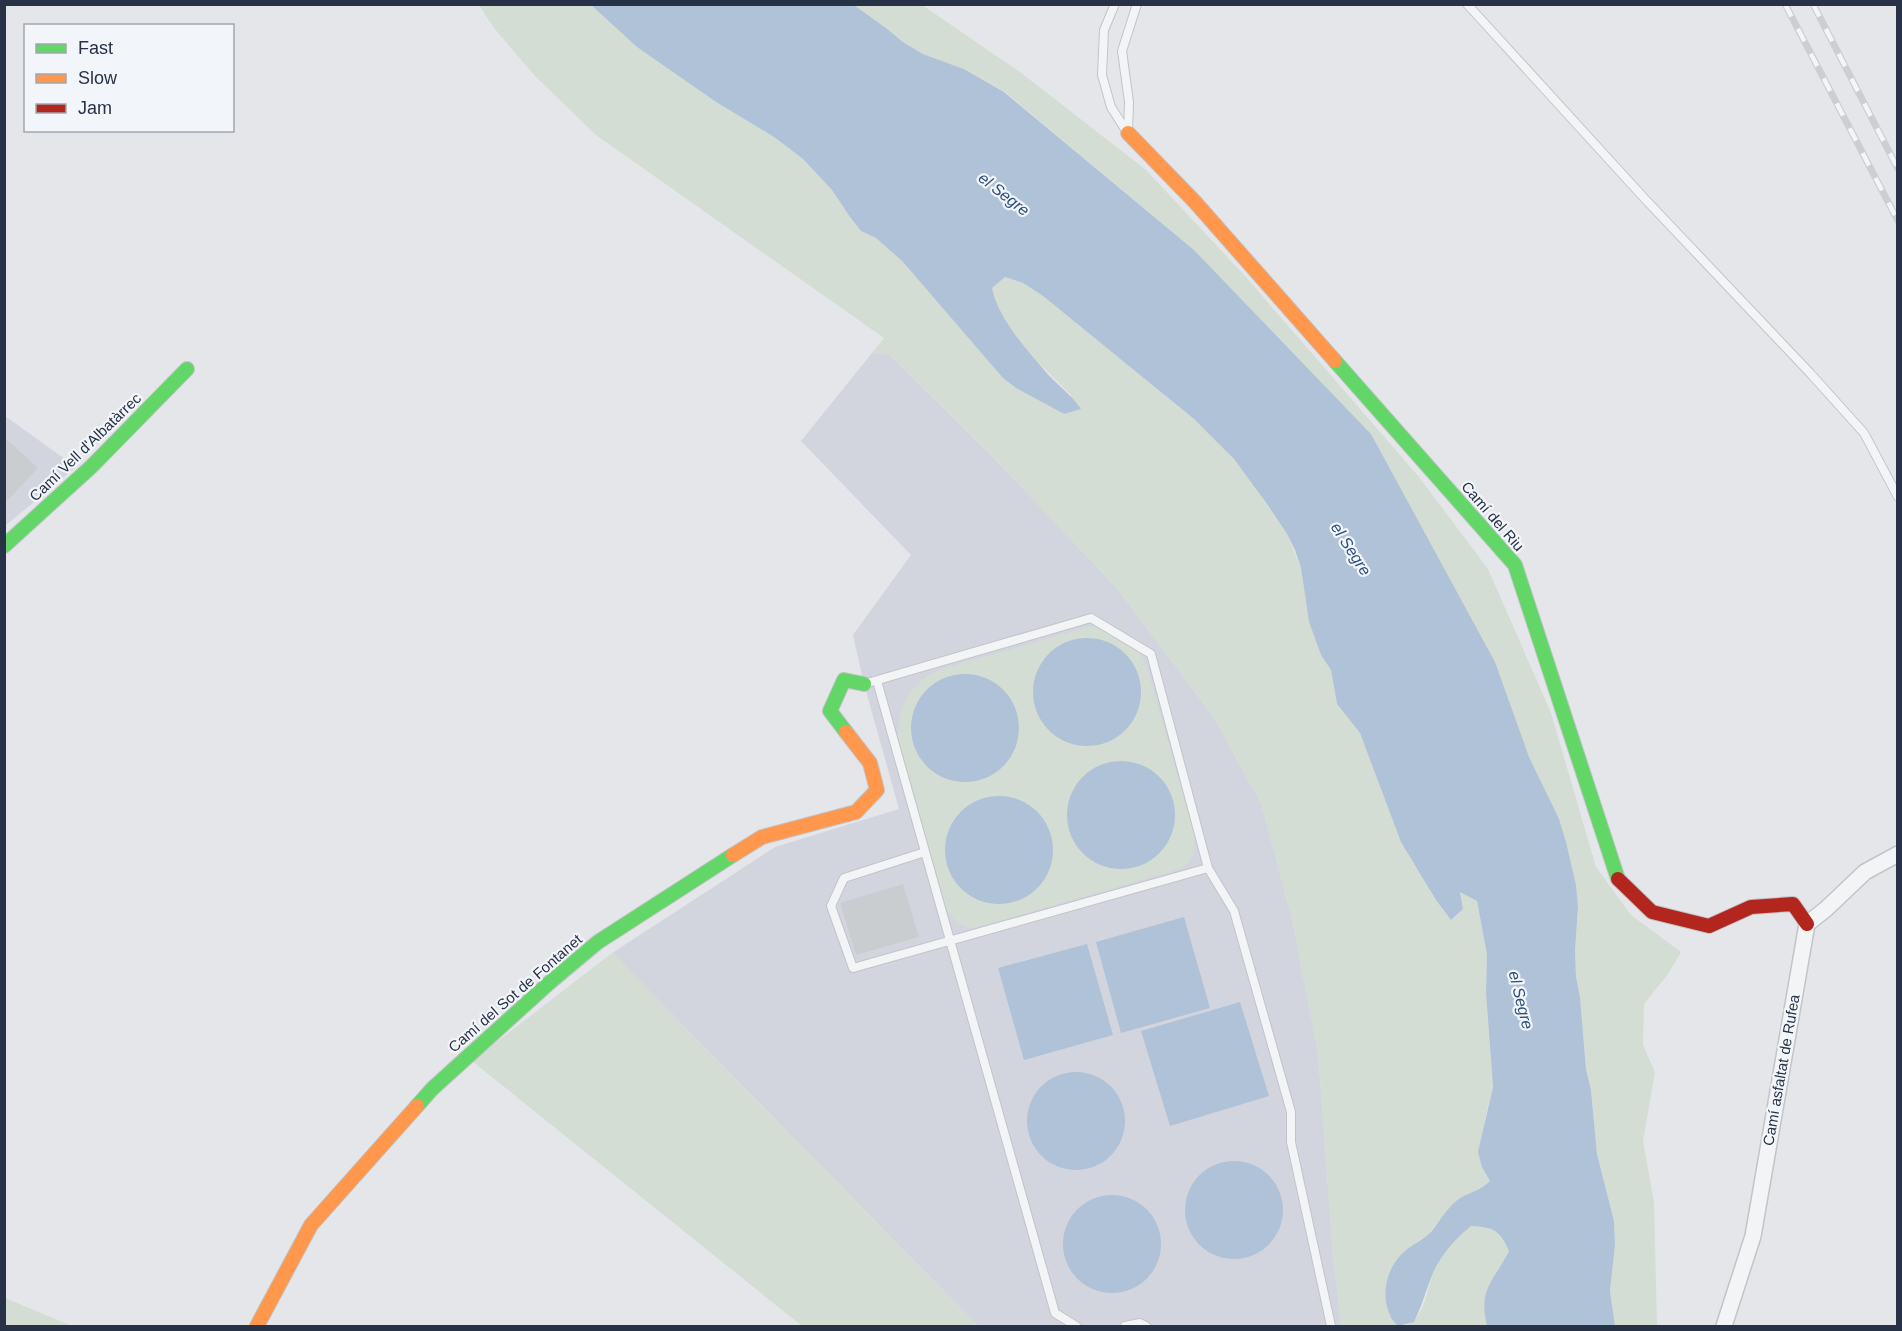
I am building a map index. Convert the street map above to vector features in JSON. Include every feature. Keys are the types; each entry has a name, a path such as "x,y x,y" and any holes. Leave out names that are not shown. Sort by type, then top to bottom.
{"street":[{"name":"Camí del Riu","path":"1128,133 1195,202 1515,566 1617,878 1652,912 1709,926 1751,907 1793,904 1807,924"},
{"name":"Camí Vell d'Albatàrrec","path":"4,546 92,466 187,369"},
{"name":"Camí del Sot de Fontanet","path":"258,1326 311,1226 432,1089 549,983 598,942 762,837 856,812 877,790 870,763 830,711 844,680 871,683"},
{"path":"1807,924 1865,872 1898,854"},
{"name":"Camí asfaltat de Rufea","path":"1724,1326 1752,1236 1807,924"}],"lane":[{"path":"1115,4 1104,30 1102,75 1111,107 1128,133"},
{"path":"1128,133 1129,102 1122,51 1137,4"},
{"path":"1467,4 1645,199 1864,433 1898,497"},
{"path":"1076,1326 1056,1313 925,852 871,683 1091,618 1151,654 1208,868 1234,911 1291,1112 1291,1142 1331,1326"},
{"path":"925,852 844,879 831,906 853,968 1208,868"},
{"path":"1125,1326 1140,1323 1146,1326"}],"shaded area":[{"path":"479,5 591,5 637,47 716,102 774,137 803,159 832,190 861,231 876,238 903,262 1003,377 1016,388 1064,414 1071,395 1024,346 1004,318 992,288 1005,277 1023,283 1043,296 1194,419 1222,445 1246,474 1287,534 1301,568 1309,622 1321,655 1331,670 1337,704 1360,733 1417,867 1436,900 1451,920 1463,909 1460,891 1477,901 1487,955 1486,993 1493,1087 1485,1119 1482,1167 1490,1181 1478,1191 1462,1197 1450,1207 1430,1233 1404,1252 1390,1315 1398,1326 1341,1326 1333,1254 1318,1052 1292,918 1261,803 1213,716 1116,587 994,458 889,354 872,353 884,338 596,135 535,76 494,28"},
{"path":"854,5 922,5 1020,72 1146,170 1245,276 1419,477 1488,569 1551,713 1596,867 1631,915 1681,952 1668,974 1644,1004 1643,1045 1655,1072 1643,1141 1654,1202 1657,1326 1615,1326 1610,1291 1615,1245 1614,1221 1597,1154 1591,1090 1586,1069 1576,976 1578,907 1539,778 1371,434 1194,250 1005,92 964,69 923,54"},
{"path":"872,353 889,354 994,458 1116,587 1213,716 1261,803 1292,918 1318,1052 1333,1254 1341,1326 978,1326 612,953 775,847 899,809 864,684 853,635 911,555 801,441"},
{"path":"5,416 76,467 5,526"},
{"path":"1088,627 1103,627 1138,649 1145,662 1193,829 1195,842 1191,859 1176,870 974,928 962,925 947,910 898,740 900,717 905,701 913,689 927,676 942,669"},
{"path":"612,953 978,1326 802,1326 472,1061"},
{"path":"1471,1226 1485,1227 1495,1231 1509,1251 1487,1296 1485,1315 1487,1326 1403,1326 1414,1321 1419,1314 1441,1257 1453,1242"},
{"path":"5,1298 72,1326 5,1326"}],"water":[{"name":"el Segre","path":"591,5 854,5 923,54 964,69 1004,92 1194,250 1371,434 1495,662 1529,757 1559,819 1566,842 1576,885 1578,907 1576,976 1586,1069 1591,1090 1597,1154 1614,1221 1615,1245 1610,1291 1615,1326 1487,1326 1484,1303 1486,1294 1509,1251 1495,1231 1485,1227 1471,1226 1440,1260 1414,1322 1398,1326 1393,1321 1387,1307 1386,1289 1394,1264 1408,1249 1431,1232 1457,1200 1490,1181 1482,1167 1478,1152 1493,1087 1486,993 1487,955 1477,901 1460,892 1463,909 1451,920 1436,900 1401,842 1360,733 1337,704 1331,670 1321,655 1309,622 1301,568 1295,550 1267,504 1234,459 1194,419 1043,296 1023,283 1005,277 992,288 1000,311 1021,343 1081,409 1064,414 1016,388 1003,378 903,262 876,238 861,231 832,190 803,159 774,137 716,102 637,47"},
{"path":"1087,638 1108,642 1125,654 1137,671 1141,692 1137,713 1125,730 1108,742 1087,746 1066,742 1049,730 1037,713 1033,692 1037,671 1049,654 1066,642"},
{"path":"965,674 986,678 1003,690 1015,707 1019,728 1015,749 1003,766 986,778 965,782 944,778 927,766 915,749 911,728 915,707 927,690 944,678"},
{"path":"1121,761 1142,765 1159,777 1171,794 1175,815 1171,836 1159,853 1142,865 1121,869 1100,865 1083,853 1071,836 1067,815 1071,794 1083,777 1100,765"},
{"path":"999,796 1020,800 1037,812 1049,829 1053,850 1049,871 1037,888 1020,900 999,904 978,900 961,888 949,871 945,850 949,829 961,812 978,800"},
{"path":"1184,917 1210,1008 1121,1033 1096,942"},
{"path":"1087,944 1113,1035 1024,1060 998,968"},
{"path":"1240,1002 1269,1096 1170,1126 1141,1031"},
{"path":"1066,1072 1086,1072 1111,1086 1122,1102 1125,1121 1122,1140 1111,1156 1086,1170 1066,1170 1049,1162 1035,1148 1027,1131 1027,1111 1035,1094 1049,1080"},
{"path":"1234,1161 1253,1164 1269,1175 1280,1191 1283,1210 1280,1229 1269,1245 1253,1256 1234,1259 1215,1256 1199,1245 1188,1229 1185,1210 1188,1191 1199,1175 1215,1164"},
{"path":"1102,1195 1122,1195 1147,1209 1158,1225 1161,1244 1158,1263 1147,1279 1122,1293 1102,1293 1085,1285 1071,1271 1063,1254 1063,1234 1071,1217 1085,1203"}],"building":[{"path":"4,437 38,468 4,504"},
{"path":"903,884 919,937 856,955 840,903"}],"railway":[{"path":"1785,4 1898,221"},
{"path":"1813,4 1898,169"}],"traffic: fast":[{"path":"1335,361 1515,565 1618,879"},
{"path":"4,546 92,466 187,369"},
{"path":"846,732 830,711 844,680 864,684"},
{"path":"417,1106 432,1089 598,942 733,855"}],"traffic: slow":[{"path":"1128,133 1195,202 1335,361"},
{"path":"733,855 762,837 856,812 877,790 870,763 846,732"},
{"path":"257,1326 311,1225 417,1106"}],"traffic: jam":[{"path":"1618,879 1652,912 1709,926 1751,907 1793,904 1807,924"}]}
